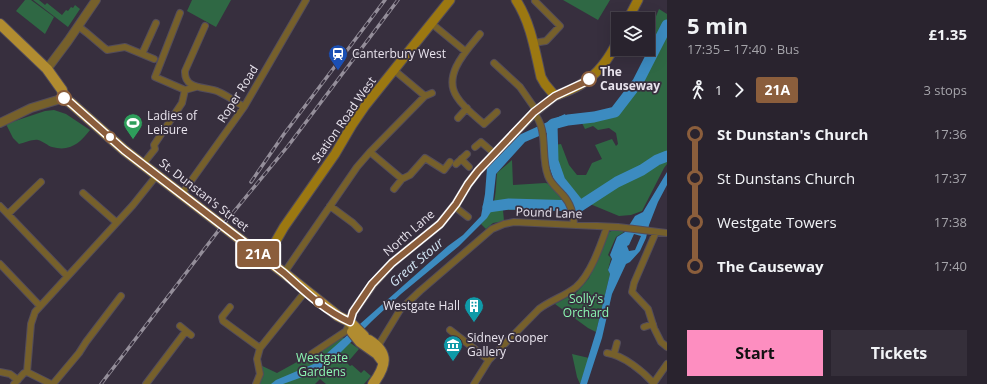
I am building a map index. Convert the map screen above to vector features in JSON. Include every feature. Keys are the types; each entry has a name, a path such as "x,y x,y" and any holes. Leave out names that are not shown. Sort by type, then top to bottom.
{"main road":[{"name":"Station Road West","path":"264,258 269,253 287,221 335,154 365,106 450,0"},
{"path":"516,0 524,14 541,77 555,96 583,83 592,76 608,59 611,53"},
{"path":"632,12 638,0"},
{"path":"0,24 47,70 62,90 64,98"},
{"name":"St. Dunstan's Street","path":"64,98 124,150 284,273 305,292 338,316 358,333"},
{"path":"358,333 378,346 383,353 382,371 373,384"},
{"path":"358,333 364,346 377,354 383,362"}],"street":[{"path":"47,70 96,0"},
{"name":"Roper Road","path":"181,195 244,107 306,0"},
{"path":"533,43 546,41 560,26 535,1"},
{"path":"180,13 155,77 185,90 196,87 218,91 244,107"},
{"path":"431,23 465,51"},
{"path":"78,26 106,50 125,47 154,59"},
{"path":"142,54 155,26 160,32"},
{"path":"196,87 185,77 185,71 205,26"},
{"path":"480,34 465,51 455,70 452,83 455,95 484,124 497,112"},
{"path":"494,63 520,87 535,111 543,136 544,162 548,176 572,210 574,224"},
{"path":"394,70 425,96"},
{"path":"143,164 155,150 154,145 182,103 185,90"},
{"path":"284,273 357,167 425,96 432,93"},
{"name":"North Lane","path":"358,333 353,312 372,284 392,263 440,224 468,184 473,171 495,154 535,111 555,96"},
{"path":"0,123 31,108 64,98"},
{"path":"458,118 467,108"},
{"path":"475,147 481,142 495,154"},
{"path":"370,152 402,179"},
{"path":"394,189 402,179 410,175 426,158 444,170 467,154"},
{"path":"456,162 473,171"},
{"path":"27,372 32,318 39,305 144,192 157,175"},
{"path":"8,214 41,182"},
{"path":"83,193 116,222"},
{"path":"0,206 67,276"},
{"path":"330,206 359,229"},
{"path":"454,206 468,217"},
{"path":"353,223 357,216"},
{"name":"Pound Lane","path":"378,346 400,310 442,271 492,229 504,224 514,222 574,224 667,233"},
{"path":"474,384 489,360 539,309 547,303 569,292 580,283 594,259 607,227"},
{"path":"652,232 631,294 648,308 661,342 667,347"},
{"path":"0,264 39,305"},
{"path":"256,384 260,374 257,358 260,348 305,292"},
{"path":"27,372 52,384 79,353 121,296"},
{"path":"230,307 222,317 223,321 260,348"},
{"path":"146,384 189,333 180,326"},
{"path":"644,327 654,327"},
{"path":"450,330 489,360"},
{"path":"304,359 346,331 358,333"},
{"path":"614,354 617,343"},
{"path":"607,352 614,354 644,372 654,384 667,364"},
{"path":"0,372 10,374 16,382 24,373 27,372"}],"green space":[{"path":"25,0 31,0 54,17 45,34 16,11"},
{"path":"33,0 39,0 45,5 47,3 62,15 66,10 68,11 75,5 80,9 68,27"},
{"path":"192,0 231,0 216,27 187,11"},
{"path":"563,0 610,0 598,20"},
{"path":"659,9 667,14 667,164 642,211 631,215 619,216 578,199 566,186 555,161 554,145 561,144 569,165 577,175 586,175 592,163 602,159 595,145 612,139 616,146 618,144 616,133 609,128 598,130 593,126 585,129 581,121 599,119 617,113 643,84 650,59 652,56 655,56 655,53 658,49 655,42 655,19"},
{"path":"54,110 66,114 90,130 74,145 58,148 38,140 19,144 13,138 6,124 45,111"},
{"path":"512,160 513,185 551,184 571,208 503,210 504,221 493,223 486,229 481,224 493,206 497,173"},
{"name":"Solly's Orchard","path":"616,229 624,232 616,237 608,255 611,258 608,270 610,274 596,332 588,328 555,304 577,292 589,278 607,233"},
{"name":"Westgate Gardens","path":"342,337 359,349 347,363 350,366 352,365 361,373 364,370 371,376 364,384 326,384 320,379 315,384 256,384 258,364 277,373"},
{"path":"572,354 589,358 580,384 577,377"}],"water":[{"path":"565,114 570,123 525,142 496,174 492,210 487,218 459,246 401,294 322,369 283,384 271,384 276,380 316,363 448,246 463,235 481,216 485,194 487,168 519,135"},
{"path":"667,172 667,185 658,202 649,225 646,238 640,251 630,262 626,264 612,294 602,338 587,384 580,384 596,332 610,274 608,270 612,259 610,255 617,237 625,232 635,216 643,212","holes":["634,234 641,236 635,250 629,251 627,246 629,245"]}],"waterway":[{"name":"Great Stour","path":"553,124 615,112 638,82 667,25"},
{"name":"Great Stour","path":"552,125 553,161 560,181 580,206"},
{"name":"Great Stour","path":"488,207 509,204 580,206 617,182 667,156"}],"railway":[{"path":"251,182 284,134 385,0"},
{"path":"101,384 222,226 288,146 398,0"}],"bus line":[{"name":"21A","path":"64,98 124,150 157,174 181,195 284,273 305,292 338,316 350,322 353,312 372,284 392,263 440,224 456,204 478,171 534,112 555,96 589,79"}],"place":[{"name":"Canterbury West","path":"338,71"},
{"name":"The Causeway","path":"589,79"},
{"name":"Ladies of Leisure","path":"133,140"},
{"name":"Westgate Hall","path":"474,323"},
{"name":"Sidney Cooper Gallery","path":"453,362"}]}
